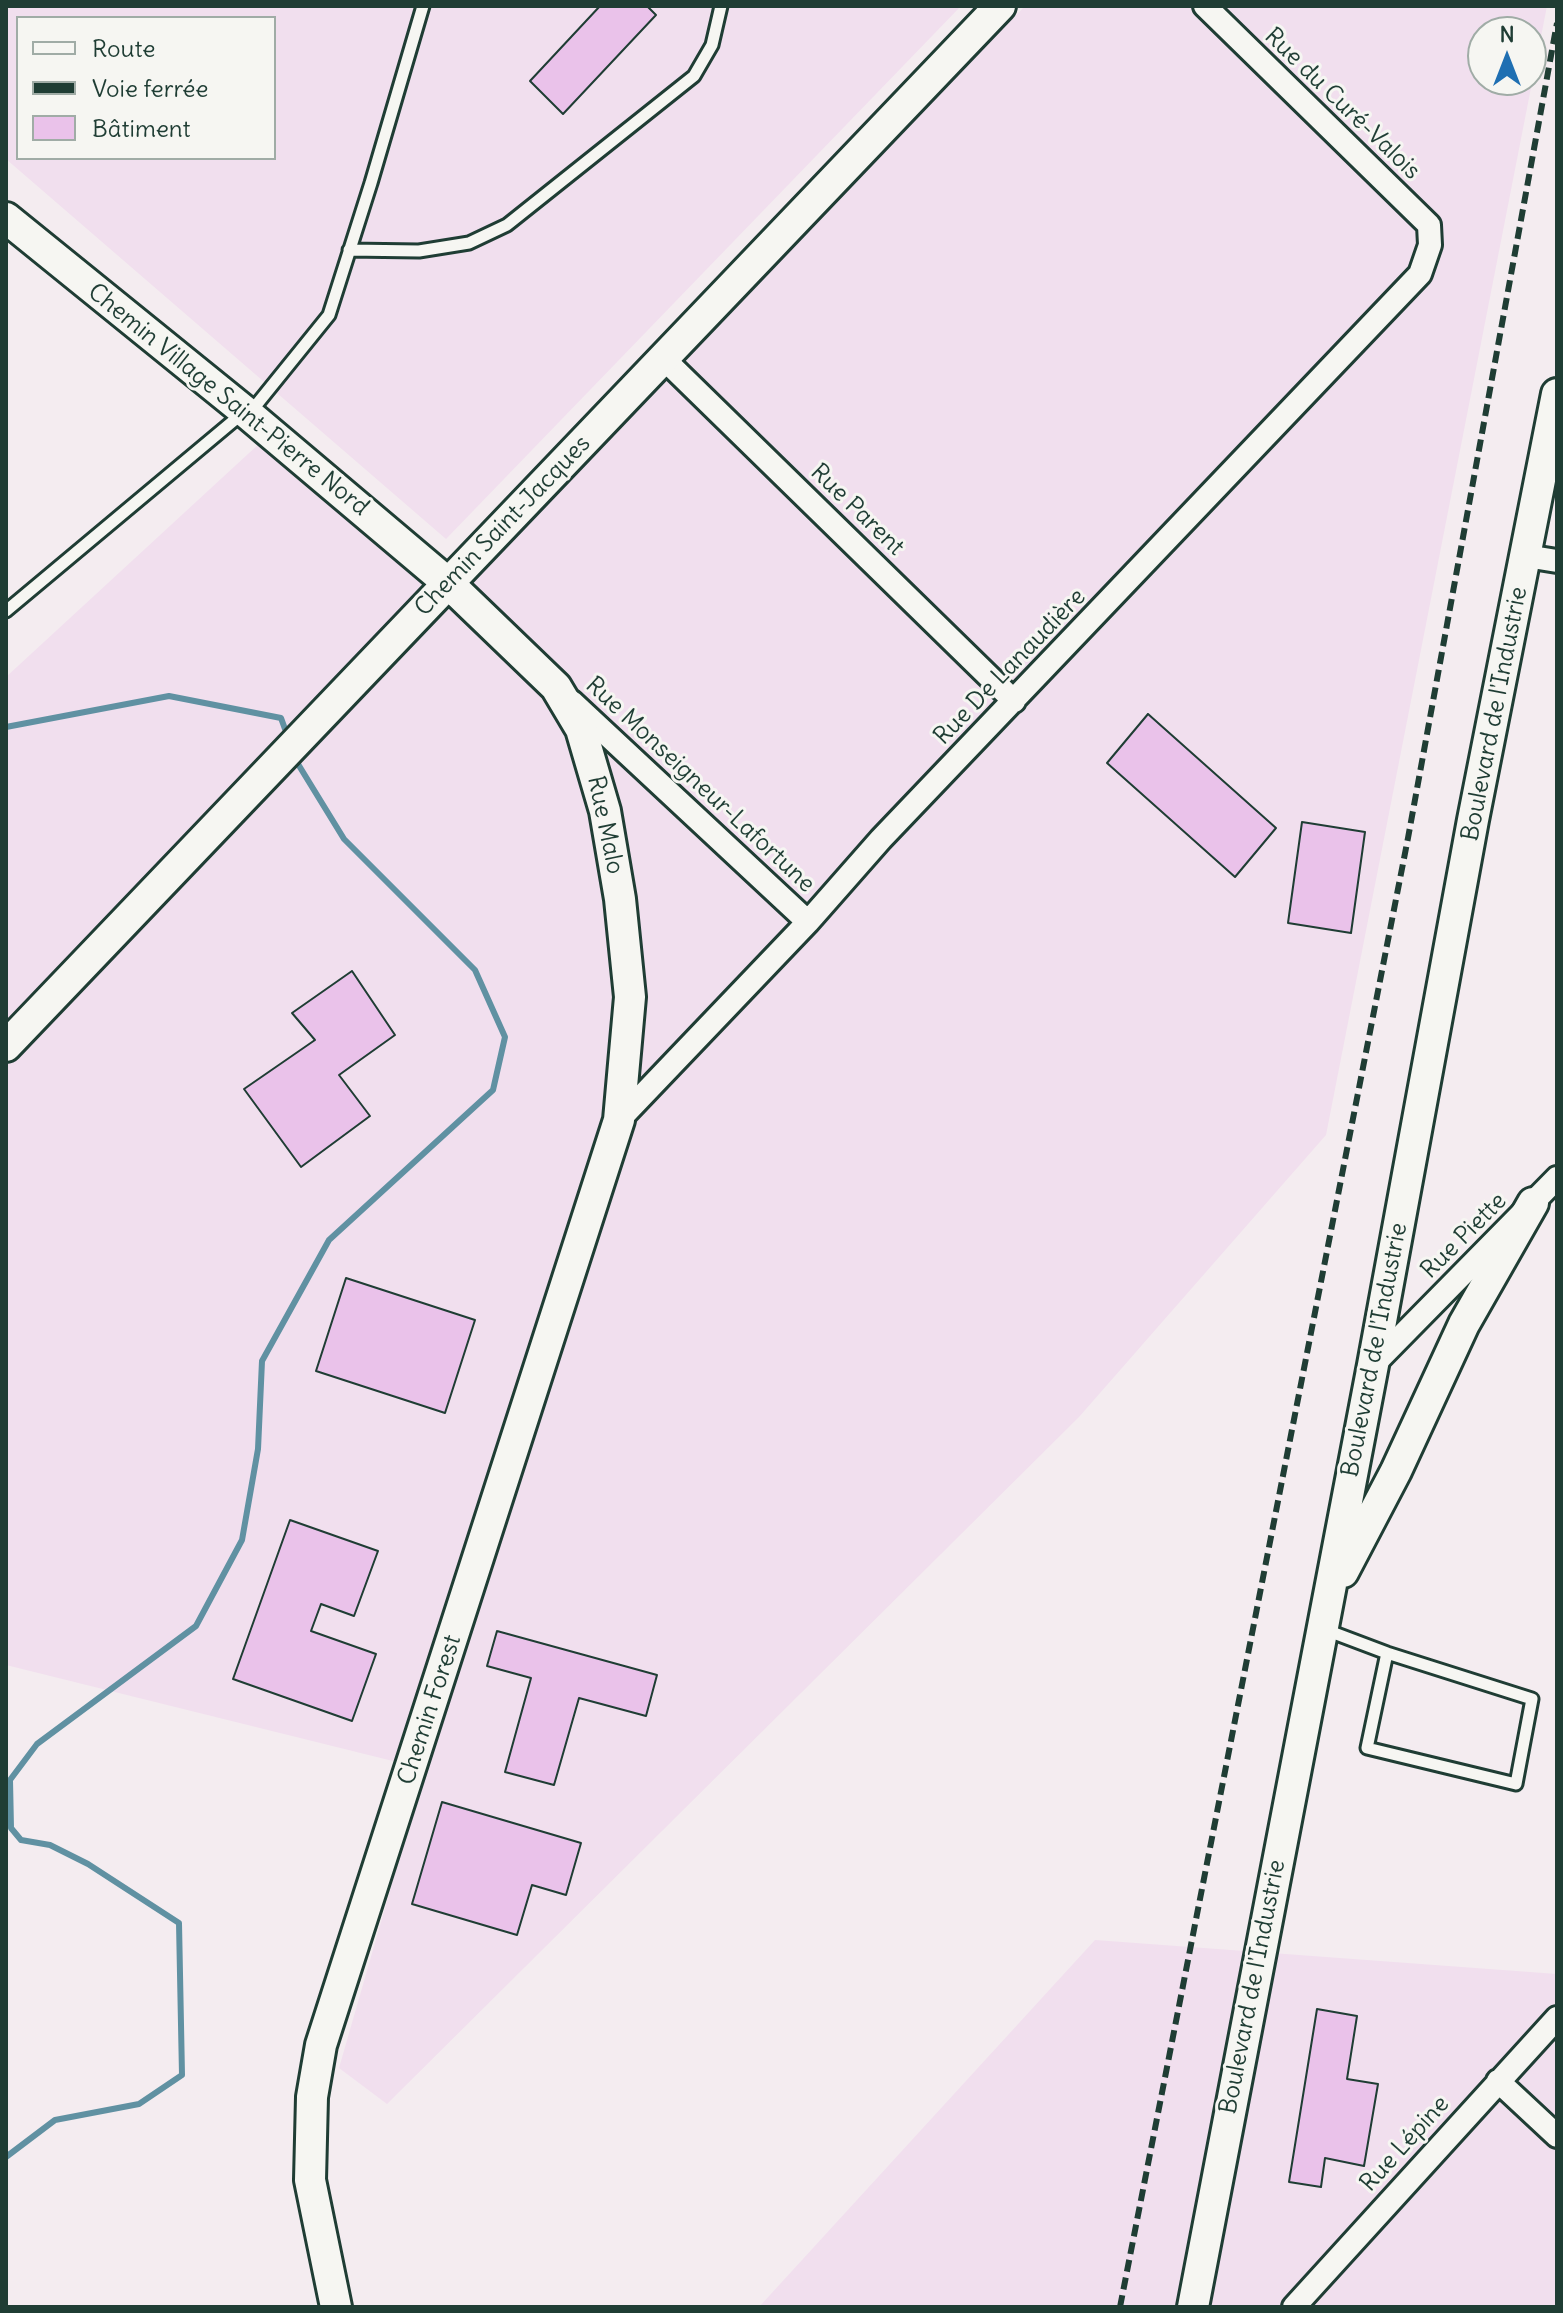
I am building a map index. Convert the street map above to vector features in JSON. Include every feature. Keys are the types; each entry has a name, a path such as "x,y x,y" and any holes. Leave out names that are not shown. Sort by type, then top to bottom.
{"street":[{"name":"Chemin Saint-Jacques","path":"6,1046 1000,6"},
{"name":"Rue du Curé-Valois","path":"1205,6 1420,214 1429,225 1430,245"},
{"name":"Chemin Village Saint-Pierre Nord","path":"6,218 246,413 448,583"},
{"name":"Rue De Lanaudière","path":"619,1120 808,922 881,839 1412,283 1420,274 1430,245"},
{"name":"Rue Parent","path":"663,358 1014,701"},
{"name":"Boulevard de l'Industrie","path":"1193,2307 1373,1365 1473,820 1557,394"},
{"path":"1544,468 1557,419"},
{"path":"1526,556 1557,561"},
{"name":"Rue Malo","path":"448,583 556,687 581,729 586,744 605,811 620,899 630,997 619,1120"},
{"name":"Rue Monseigneur-Lafortune","path":"556,687 808,922"},
{"name":"Chemin Forest","path":"336,2307 310,2180 312,2097 321,2045 619,1120"},
{"name":"Rue Piette","path":"1373,1365 1557,1178"},
{"path":"1324,1615 1396,1471 1464,1324 1533,1203"},
{"name":"Rue Lépine","path":"1294,2307 1557,2018"},
{"path":"1498,2081 1557,2136"}],"lane":[{"path":"6,611 246,413 329,315 423,6"},
{"path":"349,250 419,251 469,243 507,225 694,76 712,45 721,6"},
{"path":"1324,1615 1387,1653 1532,1699 1516,1784 1367,1748 1387,1653"}],"shaded area":[{"path":"6,6 961,6 446,539 6,159"},
{"path":"1025,6 1547,6 1545,16 1467,16 1467,96 1529,96 1326,1135 1079,1417 387,2104 339,2068 425,1769 6,1665 6,677 261,442 447,600"},
{"path":"1095,1940 1557,1974 1557,2307 759,2307"}],"building":[{"path":"600,6 647,6 656,15 563,114 530,81"},
{"path":"1148,714 1276,828 1235,877 1107,763"},
{"path":"1302,822 1365,832 1351,933 1288,923"},
{"path":"352,971 395,1035 339,1075 370,1116 301,1167 244,1089 315,1040 292,1013"},
{"path":"346,1278 475,1320 445,1413 316,1371"},
{"path":"290,1520 378,1551 354,1616 321,1604 311,1631 376,1654 352,1721 233,1679"},
{"path":"497,1631 657,1675 646,1716 579,1698 554,1785 505,1772 531,1678 487,1666"},
{"path":"442,1802 581,1843 566,1895 532,1885 517,1935 412,1904"},
{"path":"1317,2009 1357,2016 1347,2079 1378,2084 1364,2166 1325,2158 1321,2187 1289,2182"}],"waterway":[{"path":"6,727 169,696 281,718 285,729"},
{"path":"6,2157 55,2120 139,2104 182,2075 179,1923 88,1864 50,1845 21,1840 11,1828 10,1780 37,1744 196,1626 242,1540 258,1449 262,1361 329,1240 493,1090 505,1037 475,970 344,839 298,764"}],"railway":[{"path":"1120,2307 1408,838 1557,23"}]}
